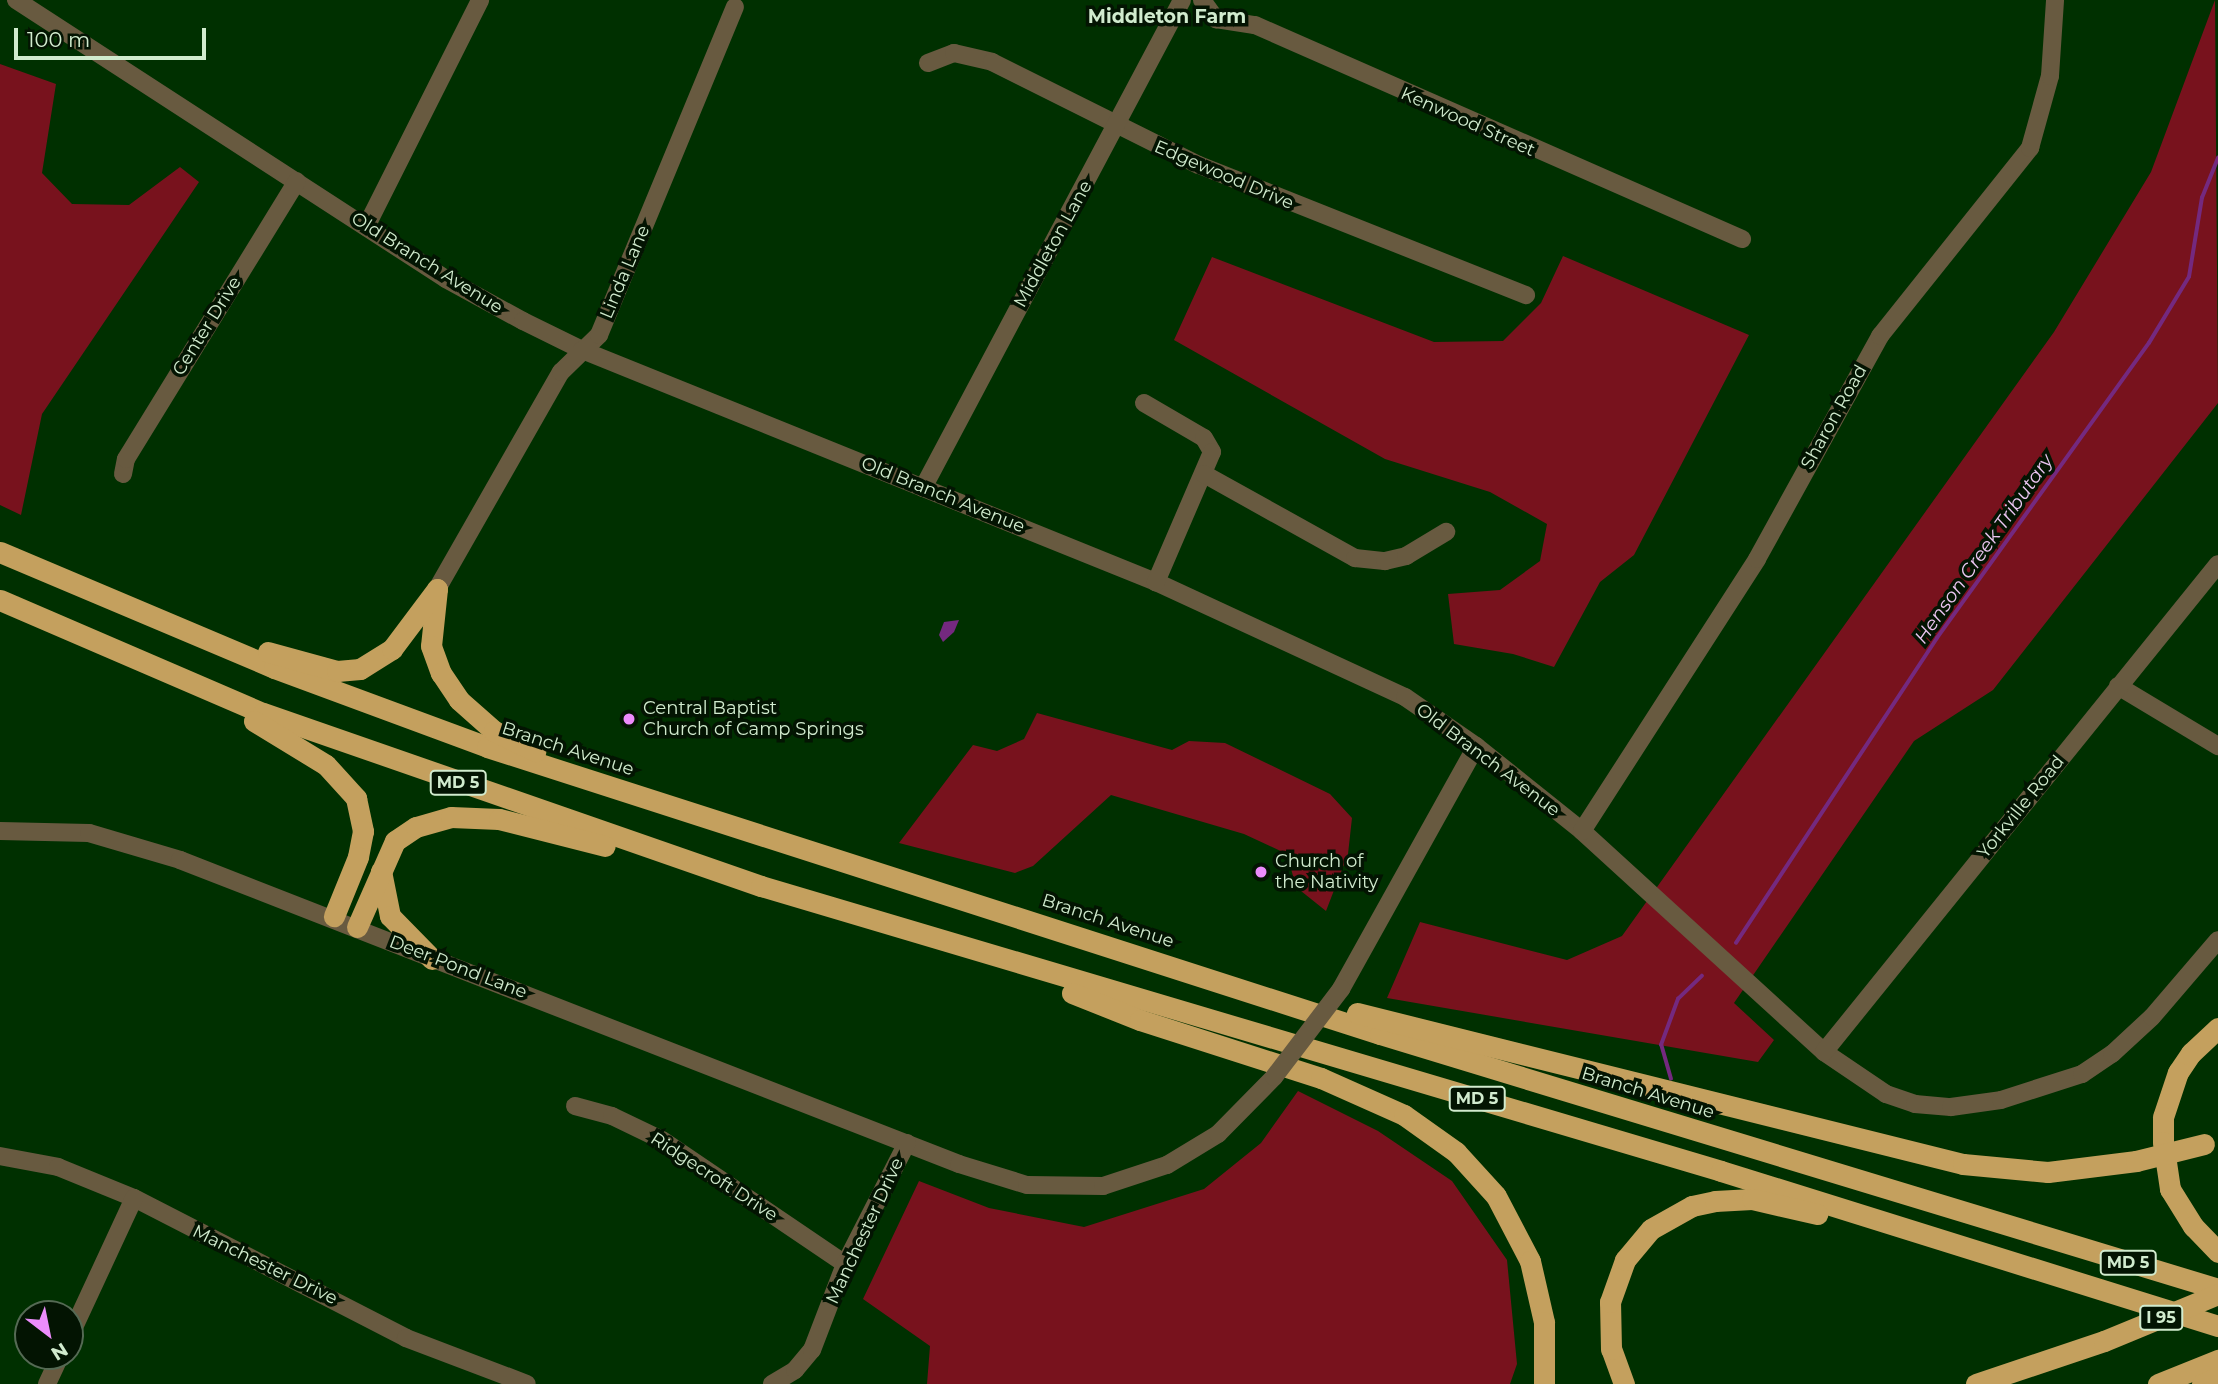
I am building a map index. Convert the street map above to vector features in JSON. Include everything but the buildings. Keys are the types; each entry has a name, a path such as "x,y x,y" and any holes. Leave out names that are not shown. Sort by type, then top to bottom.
{"highway":[{"name":"Branch Avenue","path":"0,552 166,624 411,721 1182,969 2218,1292"},
{"path":"166,624 337,671 360,669 393,649 438,589"},
{"path":"438,589 431,646 441,673 468,707 494,731 532,750 659,794 677,807"},
{"name":"MD 5","path":"0,600 353,746 761,886 1989,1253 2218,1326"},
{"path":"161,668 326,765 356,798 363,831 358,857 334,916"},
{"path":"357,927 395,841 410,830 452,817 499,819 761,886"},
{"path":"381,869 390,916 432,959"},
{"path":"963,948 1140,1020 1321,1077 1373,1099 1433,1134 1478,1173 1515,1226 1539,1291 1544,1384"},
{"path":"1182,969 1963,1164 2048,1172 2136,1161 2213,1142"},
{"path":"2218,1028 2191,1053 2178,1072 2163,1118 2162,1142 2170,1189 2193,1227 2218,1252"},
{"path":"1623,1384 1609,1323 1617,1279 1625,1260 1651,1229 1692,1206 1752,1199 1989,1253"},
{"path":"2039,1237 2218,1300"},
{"name":"I 95","path":"1998,1384 2218,1292"},
{"path":"2123,1296 2218,1335"},
{"path":"1976,1384 2104,1341"},
{"path":"2199,1376 2218,1360"},
{"path":"2158,1384 2199,1376 2218,1377"}],"street":[{"name":"Old Branch Avenue","path":"16,0 474,296 582,350 1156,582 1394,691 1476,746 1582,831 1824,1052 1860,1080 1915,1104 1951,1107 2040,1089 2082,1074 2112,1054 2152,1017 2218,940"},
{"path":"366,227 480,0"},
{"name":"Middleton Lane","path":"923,488 1182,0"},
{"name":"Kenwood Street","path":"1202,0 1216,19 1255,24 1742,239"},
{"name":"Sharon Road","path":"1582,831 1757,559 1880,335 2030,148 2050,76 2056,0"},
{"name":"Linda Lane","path":"438,589 561,372 599,335 735,7"},
{"name":"Edgewood Drive","path":"928,63 954,53 992,62 1118,123 1169,152 1272,197 1526,295"},
{"name":"Center Drive","path":"123,474 126,459 297,181"},
{"path":"1144,403 1210,445 1204,474 1156,582"},
{"path":"1204,474 1355,558 1385,561 1406,556 1446,532"},
{"name":"Yorkville Road","path":"1824,1052 2218,564"},
{"path":"2118,686 2218,746"},
{"name":"Manchester Drive","path":"772,1384 795,1370 812,1350 845,1264 907,1143 1027,1185 1103,1186 1134,1179 1192,1152 1219,1134 1274,1077 1341,989 1476,746"},
{"name":"Deer Pond Lane","path":"0,831 89,833 180,860 334,916 432,959 907,1143"},
{"name":"Ridgecroft Drive","path":"575,1106 612,1116 662,1140 845,1264"},
{"name":"Manchester Drive","path":"0,1156 58,1167 134,1198 406,1338 527,1384"},
{"path":"84,1306 134,1198"}],"shaded area":[{"path":"2215,0 2218,403 1993,690 1914,741 1734,1003 1774,1040 1758,1062 1387,998 1420,922 1567,960 1622,936 2054,332 2151,172"},
{"path":"0,64 56,84 42,173 72,204 129,205 180,167 199,182 42,414 21,515 0,505"},
{"path":"1563,256 1749,335 1634,555 1600,582 1554,667 1513,654 1454,644 1448,594 1500,590 1540,561 1547,524 1490,492 1385,459 1174,340 1212,257 1434,342 1503,341 1541,303"},
{"path":"959,620 954,632 943,642 939,635 944,622"},
{"path":"1037,713 1172,750 1189,741 1225,743 1330,794 1352,818 1348,854 1326,911 1296,887 1287,854 1244,834 1111,795 1033,866 1015,873 899,843 973,745 997,751 1024,739"},
{"path":"1298,1091 1378,1131 1452,1181 1507,1260 1517,1364 1510,1384 927,1384 930,1346 863,1299 919,1181 989,1208 1084,1227 1204,1189 1261,1143"}],"waterway":[{"name":"Henson Creek Tributary","path":"1736,943 1937,638 2149,343 2189,277 2202,198 2218,158"},
{"name":"Henson Creek Tributary","path":"1671,1079 1661,1045 1678,999 1702,976"}],"place":[{"name":"Central Baptist Church of Camp Springs","path":"629,719"},
{"name":"Church of the Nativity","path":"1261,872"}],"district":[{"name":"Middleton Farm","path":"1167,17"}]}
